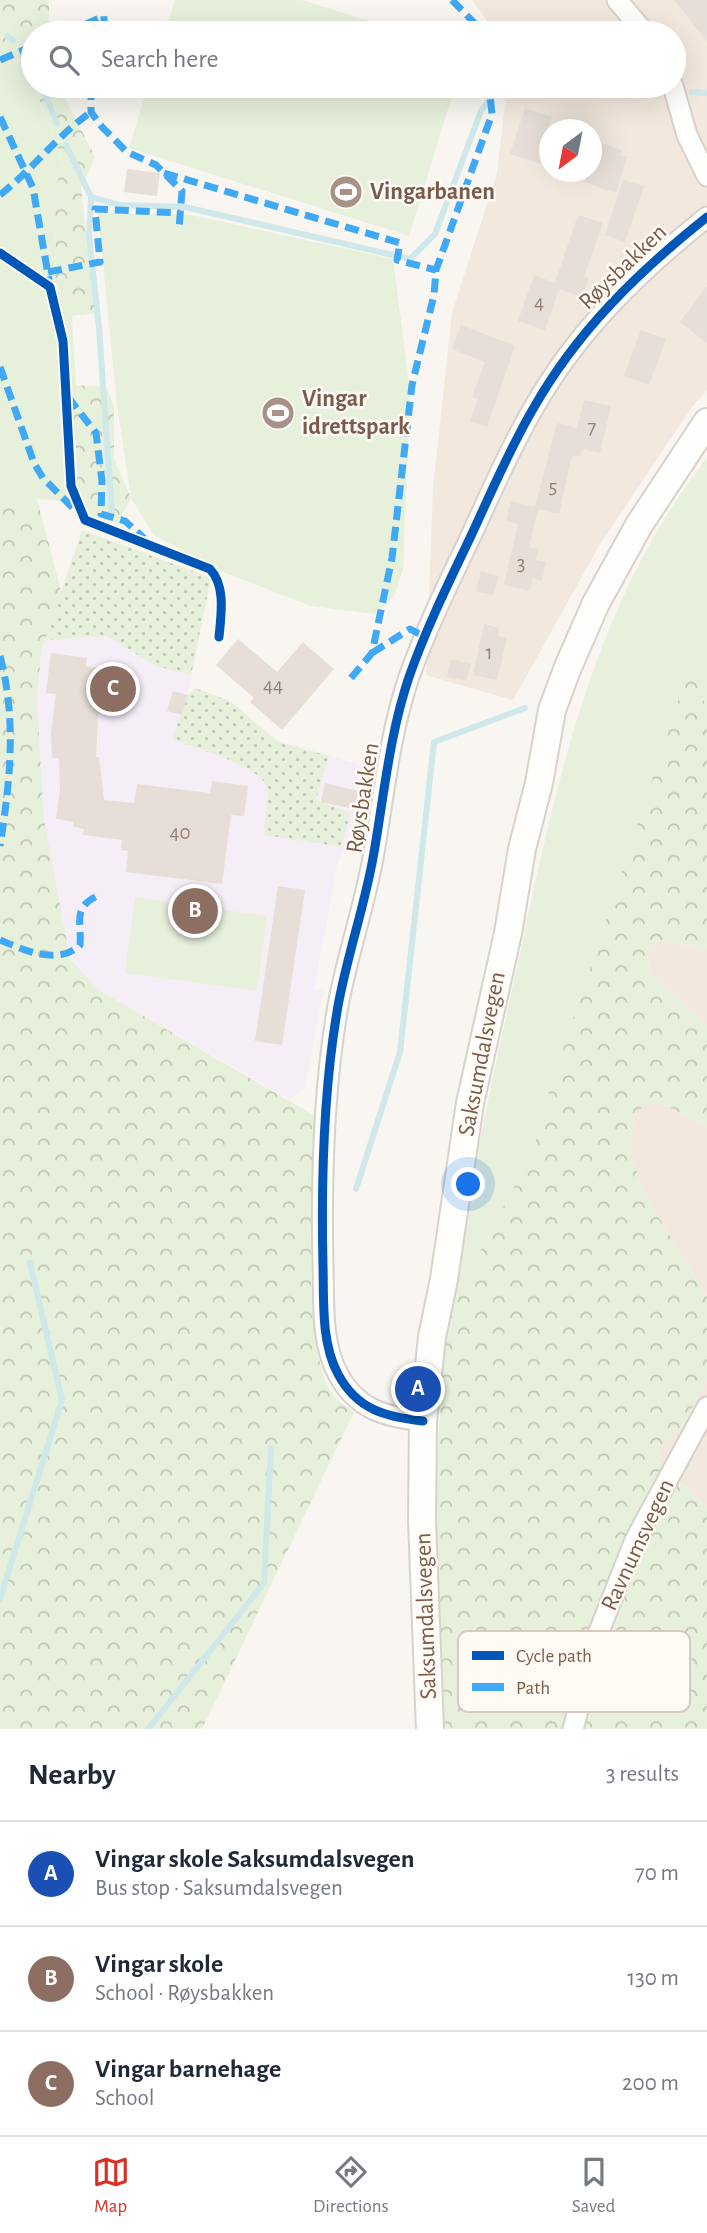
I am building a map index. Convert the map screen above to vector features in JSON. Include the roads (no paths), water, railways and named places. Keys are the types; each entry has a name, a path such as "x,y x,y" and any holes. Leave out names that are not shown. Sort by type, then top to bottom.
{"main road":[{"name":"Saksumdalsvegen","path":"430,1729 422,1520 423,1421 432,1337 444,1279 470,1103 552,710 596,603 662,486 707,422"}],"street":[{"path":"617,0 635,21"},
{"path":"676,98 687,135 707,176"},
{"name":"Røysbakken","path":"423,1421 386,1417 363,1406 348,1391 336,1372 329,1350 324,1310 322,1206 331,1054 339,1004 372,860 394,729 410,676 435,612 494,483 533,408 595,318 640,273 707,217"},
{"name":"Ravnumsvegen","path":"599,1631 635,1540 707,1407"},
{"name":"Ravnumsvegen","path":"573,1729 577,1712"}],"waterway":[{"path":"7,36 13,40"},
{"path":"692,92 707,93"},
{"path":"47,98 57,124"},
{"path":"66,145 91,197 119,205 185,207 410,259 435,234 481,111 491,98"},
{"path":"91,197 89,235 99,328 112,513"},
{"path":"356,1189 400,1052 434,742 525,708"},
{"path":"0,1599 62,1400 30,1263"},
{"path":"148,1729 264,1583 271,1448"}],"place":[{"name":"Vingarbanen","path":"346,192"},
{"name":"Vingar idrettspark","path":"278,413"},
{"name":"Vingar barnehage","path":"113,689"},
{"name":"Vingar skole","path":"195,911"},
{"name":"Vingar skole Saksumdalsvegen","path":"418,1389"}]}
